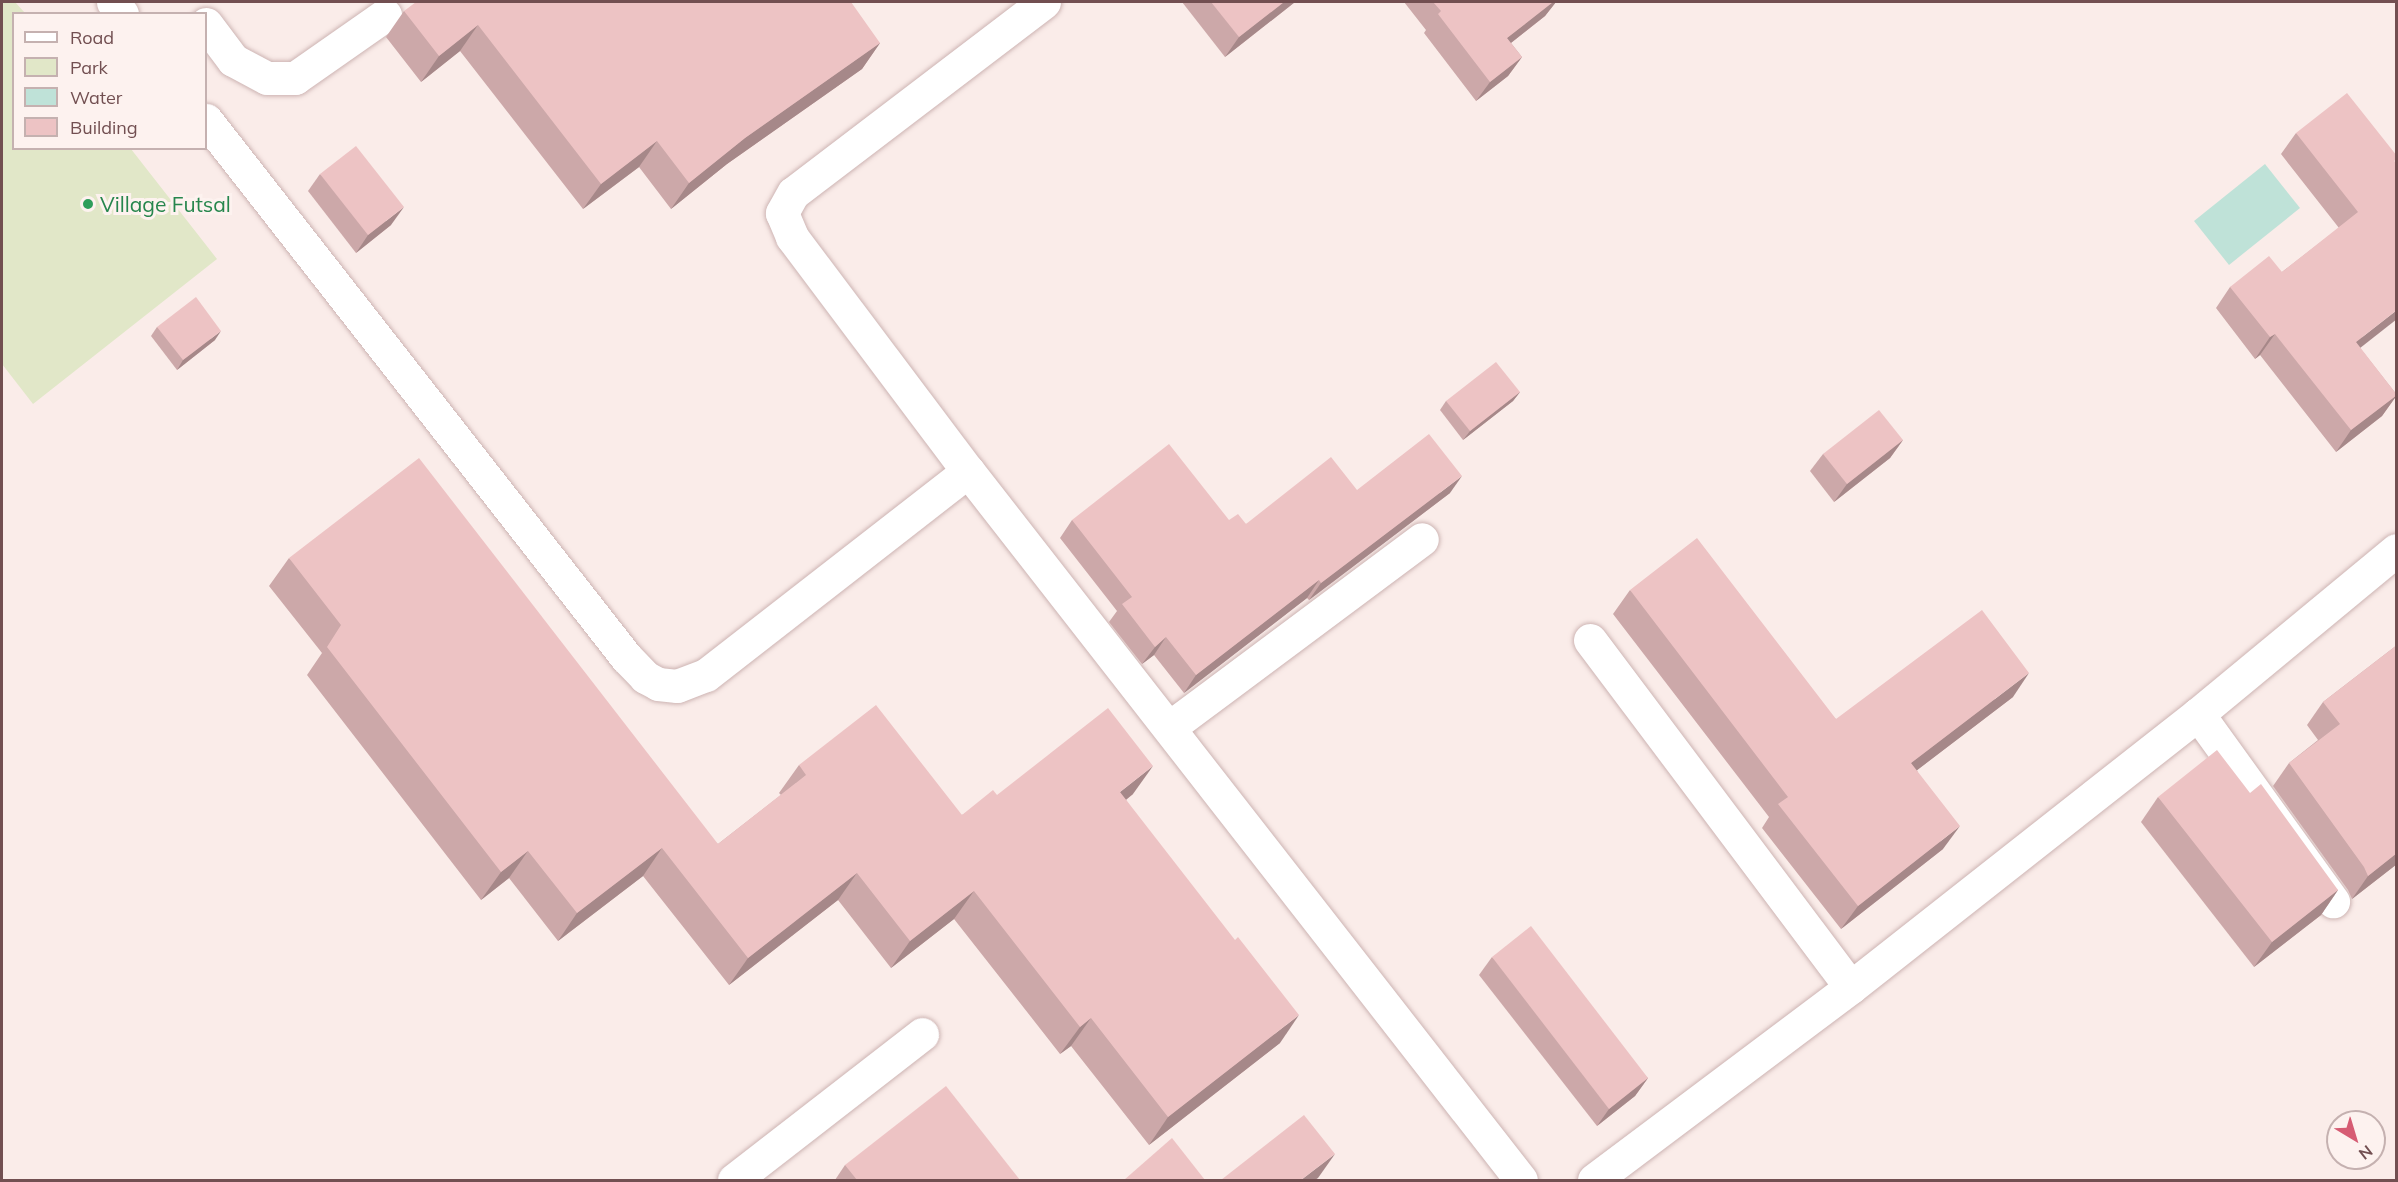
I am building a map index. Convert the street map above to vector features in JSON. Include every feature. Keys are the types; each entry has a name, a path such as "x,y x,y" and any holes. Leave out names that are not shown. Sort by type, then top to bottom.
{"street":[{"path":"1044,2 793,193 782,213 792,237 968,471 1521,1180"},
{"path":"207,25 234,60 267,78 295,78 385,15"},
{"path":"207,121 626,657 645,677 658,684 676,686 706,675 968,471"},
{"path":"1170,728 1422,539"},
{"path":"1594,1180 1851,987 2198,714 2397,550"},
{"path":"1590,640 1851,987"},
{"path":"2198,714 2333,901"},
{"path":"734,1180 922,1034"}],"green space":[{"name":"Village Futsal","path":"2,2 15,2 24,12 12,12 12,150 132,150 217,259 33,404 2,364"}],"water":[{"path":"2265,164 2300,208 2229,265 2194,221"}],"building":[{"path":"416,2 851,2 880,43 745,138 689,183 657,141 601,184 478,25 439,56 404,11"},
{"path":"1211,2 1284,2 1239,37"},
{"path":"1433,2 1553,2 1507,38 1522,57 1490,82 1438,14 1441,11"},
{"path":"2347,93 2397,156 2394,161 2397,164 2397,310 2356,342 2397,395 2351,430 2275,334 2270,337 2230,287 2269,256 2282,272 2358,212 2296,133"},
{"path":"356,146 404,207 368,235 320,174"},
{"path":"196,297 221,331 183,360 157,327"},
{"path":"1496,362 1520,392 1470,431 1446,401"},
{"path":"1879,410 1903,440 1847,484 1823,454"},
{"path":"1429,434 1462,476 1321,583 1319,580 1196,675 1166,637 1155,647 1122,604 1132,597 1072,520 1169,444 1229,520 1238,514 1246,524 1331,457 1357,490"},
{"path":"419,458 718,844 806,775 799,765 876,705 962,815 993,790 997,795 1108,708 1153,766 1120,792 1235,940 1238,937 1299,1015 1168,1117 1091,1018 1080,1027 974,891 910,941 857,873 748,958 662,848 577,913 528,851 501,872 327,647 341,625 289,558"},
{"path":"1697,538 1836,719 1982,610 2029,673 1911,763 1960,826 1858,906 1778,804 1788,797 1630,590"},
{"path":"2397,645 2397,853 2368,876 2364,867 2289,763 2340,724 2323,702"},
{"path":"2217,750 2250,793 2261,784 2338,890 2272,942 2158,797"},
{"path":"1531,926 1648,1078 1609,1109 1492,957"},
{"path":"946,1086 1020,1180 857,1180 845,1165"},
{"path":"1304,1115 1335,1154 1301,1180 1221,1180"},
{"path":"1172,1138 1205,1180 1124,1180"}],"place":[{"name":"Village Futsal","path":"88,204"}]}
